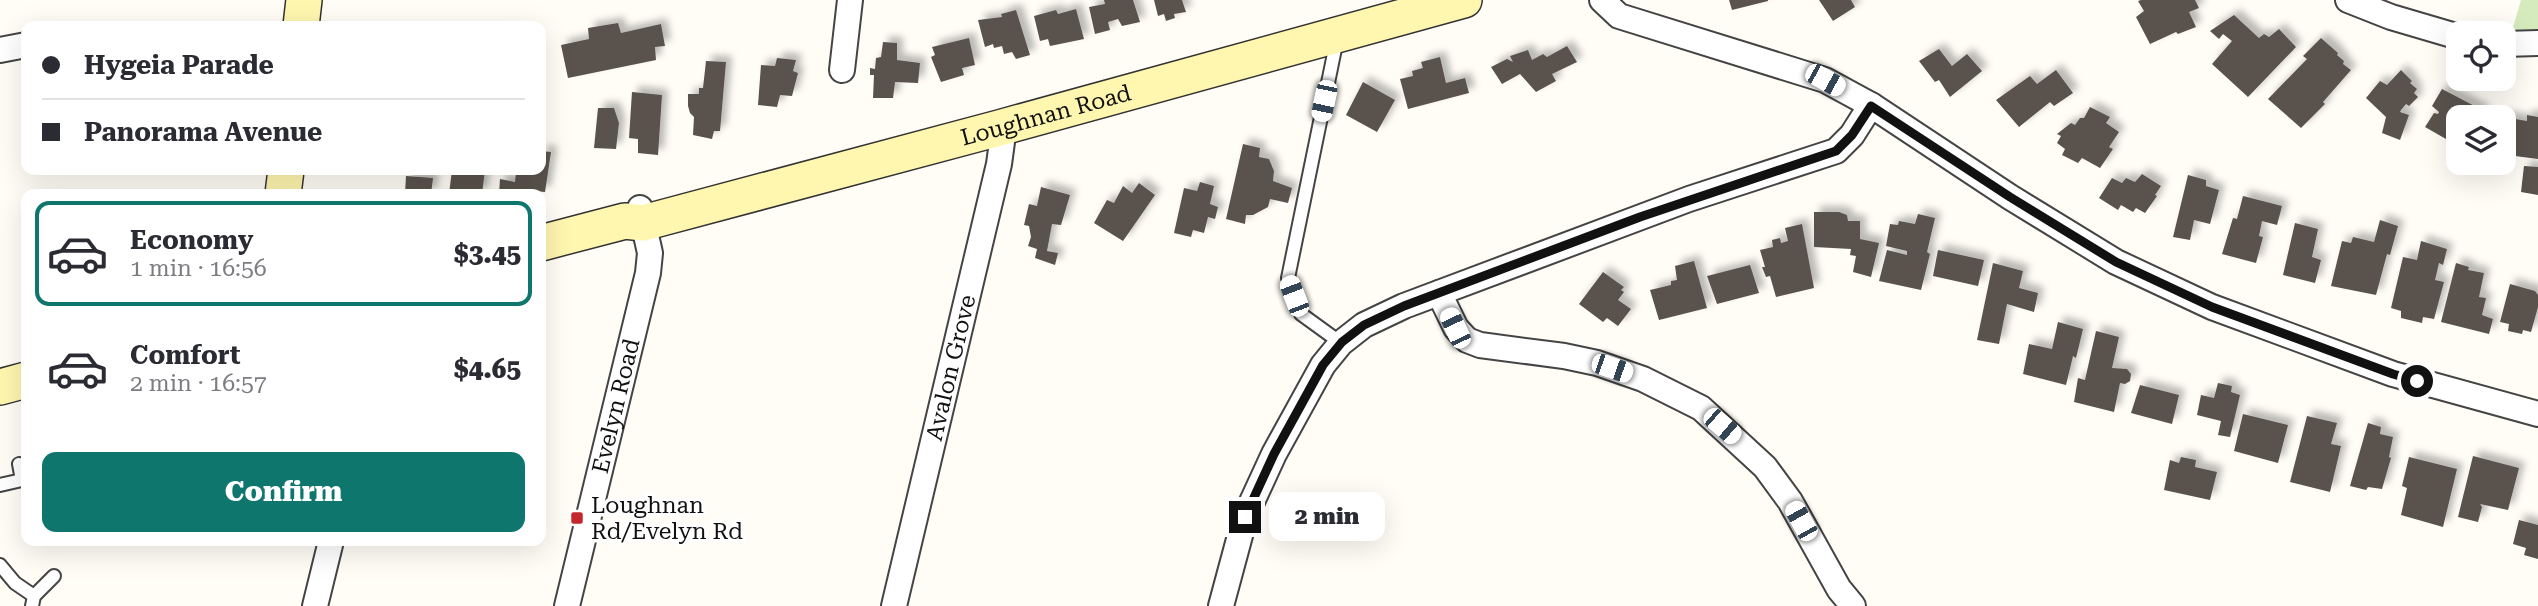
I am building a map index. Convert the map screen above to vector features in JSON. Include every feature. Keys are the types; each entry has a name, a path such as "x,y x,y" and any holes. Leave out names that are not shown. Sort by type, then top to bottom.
{"main road":[{"path":"302,21 304,0"},
{"name":"Loughnan Road","path":"636,216 848,146 1391,0"},
{"name":"Loughnan Road","path":"546,242 636,216 999,128 1464,0"},
{"path":"0,387 21,381"}],"street":[{"path":"842,70 850,0"},
{"path":"1602,0 1619,16 1825,80 1871,106 2010,197 2116,262 2188,296 2393,374 2538,414"},
{"path":"2348,0 2391,17 2446,33"},
{"path":"2516,44 2538,43"},
{"path":"0,50 21,46"},
{"path":"1221,606 1245,517 1274,454 1323,365 1342,342 1364,325 1439,293 1689,199 1836,151 1852,135 1871,106"},
{"name":"Avalon Grove","path":"894,606 999,164 1002,142 999,128"},
{"name":"Evelyn Road","path":"567,606 648,273 650,253 636,216"},
{"path":"1439,293 1455,328 1473,343 1597,363 1643,379 1701,408 1765,467 1790,501 1839,589 1853,606"},
{"path":"315,606 330,546"}],"lane":[{"path":"1338,35 1288,278 1301,314 1342,342"},
{"path":"19,464 21,475"},
{"path":"0,485 21,480"},
{"path":"0,565 33,601 54,576"}],"green space":[{"path":"2521,0 2538,0 2538,32 2516,31 2515,21"}],"building":[{"path":"1104,0 1133,0 1140,22 1122,26 1118,19 1108,22 1110,30 1095,34 1089,7 1105,4"},
{"path":"1154,0 1182,0 1186,12 1174,14 1175,18 1166,21 1164,14 1158,16"},
{"path":"1729,0 1768,0 1768,1 1732,10"},
{"path":"1819,0 1851,0 1855,7 1833,21"},
{"path":"2195,0 2199,8 2189,12 2196,27 2178,34 2176,32 2150,44 2136,17 2144,11 2138,1"},
{"path":"1076,9 1084,39 1050,46 1048,39 1040,41 1034,16 1056,10 1058,14"},
{"path":"1016,10 1030,55 1016,59 1012,52 1004,54 1002,46 994,48 993,44 985,47 978,20 1002,17 1001,14"},
{"path":"2234,15 2259,38 2264,34 2269,37 2279,29 2296,47 2248,97 2212,64 2232,41 2223,34 2219,39 2210,31"},
{"path":"618,23 621,33 661,24 665,46 655,47 656,60 568,78 561,45 589,39 588,28"},
{"path":"969,38 975,65 962,68 964,75 941,82 931,57 935,55 932,47"},
{"path":"2321,38 2338,53 2344,61 2343,64 2351,70 2323,102 2325,104 2301,128 2268,99 2307,59 2303,56"},
{"path":"883,42 897,43 897,60 920,63 918,83 895,82 893,98 873,98 874,75 870,75 870,68 875,69 876,58 881,57"},
{"path":"1567,46 1577,62 1552,74 1556,81 1536,92 1520,74 1502,84 1491,67 1507,59 1513,62 1510,56 1528,50 1532,60 1543,54 1547,57"},
{"path":"1939,49 1952,66 1967,54 1982,71 1950,97 1939,80 1935,82 1919,61"},
{"path":"1440,57 1446,83 1465,78 1469,93 1408,109 1400,79 1413,76 1412,71 1423,68 1421,62"},
{"path":"777,58 796,60 793,71 798,73 792,96 780,95 777,107 758,105 761,65 775,66"},
{"path":"706,61 726,62 720,131 714,131 712,139 693,135 694,117 688,106 688,94 699,94 699,88 703,88"},
{"path":"2056,70 2073,93 2054,106 2050,102 2019,127 1996,100 2030,76 2037,84"},
{"path":"2401,70 2412,81 2410,83 2417,89 2414,93 2418,97 2409,106 2406,104 2400,112 2409,115 2400,140 2382,133 2386,117 2366,98 2380,81 2387,85"},
{"path":"1363,82 1395,100 1377,132 1346,115"},
{"path":"2442,89 2473,105 2446,105 2446,139 2425,127 2434,113 2439,112 2432,106"},
{"path":"632,92 662,95 658,155 638,153 638,139 629,138"},
{"path":"2090,107 2110,117 2106,123 2119,132 2109,147 2113,149 2100,168 2082,158 2078,163 2062,155 2065,149 2057,143 2061,136 2057,134 2071,123 2075,125 2080,118 2084,118"},
{"path":"598,108 614,108 619,123 616,149 594,148"},
{"path":"2527,115 2538,117 2538,159 2516,156 2516,119 2527,121"},
{"path":"1243,144 1260,148 1259,157 1269,159 1274,171 1273,181 1292,188 1288,203 1270,199 1268,207 1253,215 1246,215 1245,224 1226,219"},
{"path":"546,152 551,152 545,189 499,189 500,179 515,182 516,175 546,175"},
{"path":"2524,166 2538,167 2538,195 2521,192"},
{"path":"2142,174 2161,186 2145,213 2136,208 2133,212 2121,205 2118,210 2099,198 2112,178 2122,183 2126,178 2135,182"},
{"path":"451,175 484,175 483,189 450,189"},
{"path":"2188,175 2206,180 2206,186 2219,190 2210,224 2194,220 2190,240 2173,237"},
{"path":"406,176 433,178 432,189 405,189"},
{"path":"1200,182 1214,186 1210,204 1218,207 1215,219 1208,217 1204,233 1193,230 1191,237 1174,233 1184,188 1197,191"},
{"path":"1139,183 1155,195 1123,241 1094,223 1107,200 1114,203 1123,186 1132,193"},
{"path":"1041,187 1070,195 1061,225 1052,224 1047,251 1058,253 1055,265 1035,258 1037,249 1028,246 1031,237 1029,226 1024,225 1029,204 1037,206"},
{"path":"2243,196 2282,206 2277,225 2262,221 2259,236 2263,237 2256,263 2222,254 2233,218 2237,219"},
{"path":"1814,212 1839,212 1847,215 1848,221 1860,221 1860,239 1879,243 1871,277 1853,272 1856,256 1850,255 1851,249 1814,247"},
{"path":"1918,214 1935,218 1921,290 1879,281 1887,250 1907,255 1907,251 1886,246 1890,224 1898,225 1899,221 1915,224"},
{"path":"2380,220 2398,226 2376,295 2331,286 2342,241 2351,243 2353,237 2374,242"},
{"path":"2295,223 2318,229 2312,257 2321,260 2315,283 2283,275"},
{"path":"1802,224 1814,288 1776,297 1770,276 1766,277 1762,267 1765,267 1760,250 1773,247 1772,240 1780,238 1781,243 1788,241 1785,228"},
{"path":"2421,241 2447,249 2443,265 2439,263 2435,280 2444,282 2434,319 2423,317 2422,323 2401,318 2401,311 2391,308 2403,257 2417,260"},
{"path":"1938,250 1984,260 1978,286 1933,276"},
{"path":"1694,261 1707,308 1659,320 1650,290 1671,285 1671,281 1677,280 1675,266"},
{"path":"1993,263 2023,271 2019,288 2038,293 2034,312 2007,304 1999,344 1977,340"},
{"path":"2456,263 2469,267 2468,270 2484,273 2479,297 2486,298 2482,315 2493,319 2489,334 2441,322"},
{"path":"1750,265 1759,293 1717,304 1707,276"},
{"path":"1603,272 1624,287 1618,300 1631,309 1618,326 1607,318 1603,322 1579,304"},
{"path":"2510,284 2535,291 2538,295 2538,307 2531,332 2523,330 2522,334 2508,331 2509,324 2500,322"},
{"path":"2058,322 2083,329 2066,385 2023,374 2029,344 2052,349"},
{"path":"2096,331 2119,337 2112,368 2127,369 2131,374 2130,381 2120,383 2114,412 2074,402 2078,378 2085,380"},
{"path":"2218,383 2232,386 2231,392 2240,395 2230,437 2218,435 2221,421 2197,415 2201,395 2214,398"},
{"path":"2140,385 2179,395 2172,424 2131,413"},
{"path":"2243,414 2288,425 2278,463 2234,451"},
{"path":"2307,416 2337,423 2331,444 2341,446 2330,492 2290,482"},
{"path":"2368,423 2381,427 2380,434 2393,437 2391,458 2382,489 2368,487 2366,490 2350,486"},
{"path":"2473,456 2519,468 2508,510 2480,504 2482,507 2478,522 2458,517"},
{"path":"2181,457 2196,460 2195,467 2217,472 2210,500 2164,490 2170,460 2179,463"},
{"path":"2409,457 2457,469 2443,527 2401,515 2407,488 2402,486"},
{"path":"2519,520 2538,525 2538,559 2524,555 2526,548 2513,544"}],"place":[{"name":"Loughnan Rd/Evelyn Rd","path":"577,518"}],"route":[{"path":"1245,517 1274,454 1323,365 1342,342 1364,325 1404,306 1640,217 1836,151 1852,135 1871,106 2010,197 2116,262 2212,307 2417,381"}]}
